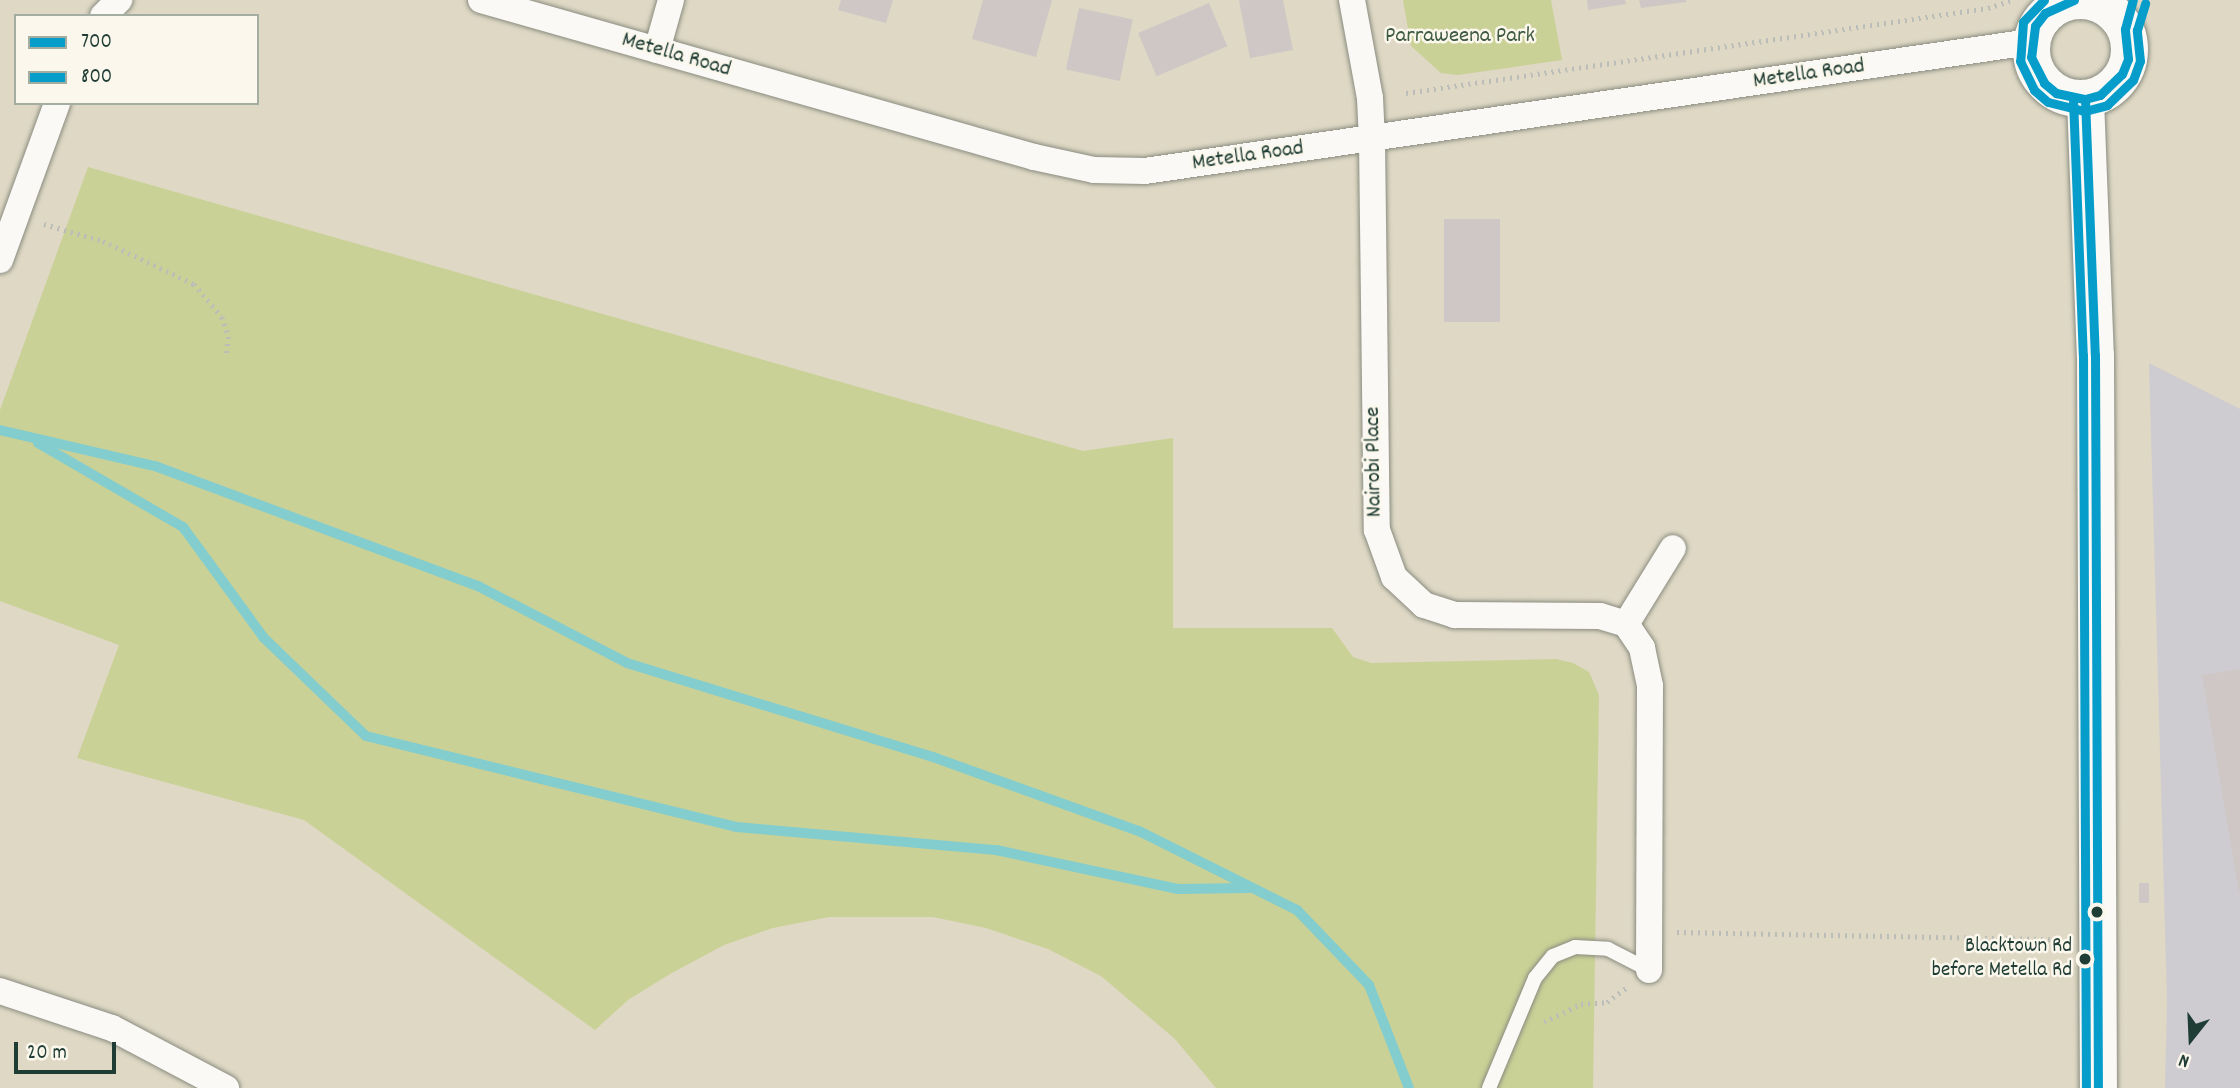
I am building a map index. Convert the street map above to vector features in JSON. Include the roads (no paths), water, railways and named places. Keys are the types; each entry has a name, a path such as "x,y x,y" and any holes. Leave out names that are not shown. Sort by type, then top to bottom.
{"main road":[{"path":"2074,0 2129,15 2129,52 2122,74 2100,95 2085,99 2070,98 2044,83 2033,64 2030,42 2045,13 2074,0"},
{"path":"2085,99 2095,355 2098,1088"}],"street":[{"path":"105,14 119,0"},
{"name":"Metella Road","path":"481,0 1034,157 1094,170 1145,172 2030,42"},
{"path":"657,50 671,0"},
{"name":"Nairobi Place","path":"1352,0 1370,98 1372,140 1377,530 1394,577 1424,604 1455,615 1600,616 1626,624"},
{"path":"0,260 56,105"},
{"path":"1649,970 1652,931 1650,686 1642,648 1626,624 1673,548"},
{"path":"0,990 112,1028 226,1088"}],"lane":[{"path":"1489,1088 1512,1043 1535,978 1553,956 1575,947 1608,949 1649,970"}],"waterway":[{"path":"0,430 155,466 478,586 627,663 933,757 1139,831 1297,910 1369,985 1409,1088"},
{"path":"38,443 183,527 264,638 366,736 737,827 996,850 1178,889 1249,888"}],"place":[{"name":"Blacktown Rd before Metella Rd","path":"2085,959"}],"park label":[{"name":"Parraweena Park","path":"1460,37"}]}
